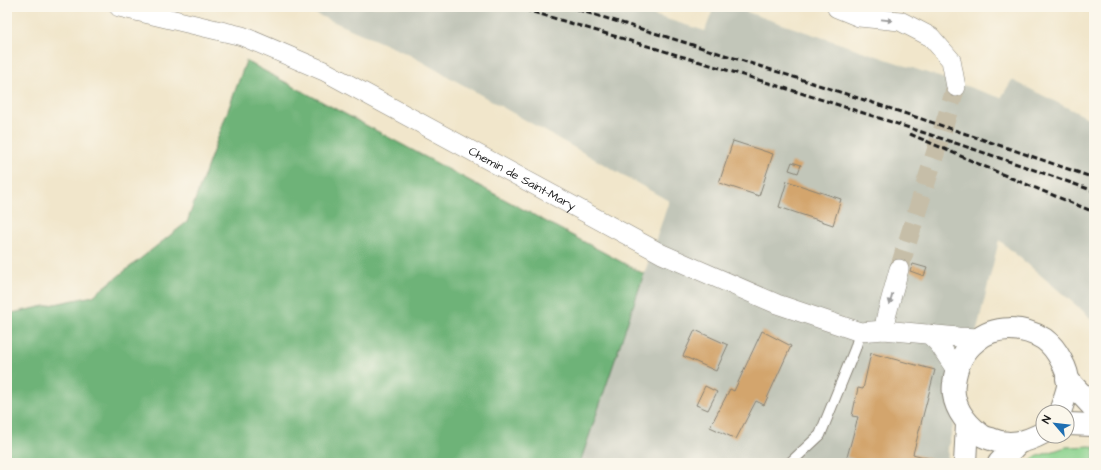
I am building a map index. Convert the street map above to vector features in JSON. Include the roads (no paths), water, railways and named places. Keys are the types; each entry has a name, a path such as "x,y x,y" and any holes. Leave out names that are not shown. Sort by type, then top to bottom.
{"street":[{"name":"Chemin de Saint-Mary","path":"119,7 242,36 324,71 662,254 777,304 860,332 884,330 980,338"},
{"path":"837,7 859,17 900,21 931,37 951,60 956,87"},
{"path":"884,330 899,269"},
{"path":"1035,438 1018,443 997,442 982,436 967,424 957,408 953,389 956,370 964,353 976,340 992,332 1010,329 1028,331 1044,339 1057,352 1065,368 1068,386 1062,404"},
{"path":"929,334 939,344 956,370"},
{"path":"1067,379 1094,408"},
{"path":"965,463 967,424"},
{"path":"1075,424 1094,425"},
{"path":"999,463 1018,443"}],"lane":[{"path":"790,463 820,435 855,349 860,332"}],"tunnel":[{"path":"899,269 956,87"}],"railway":[{"path":"516,7 661,50 879,118 1094,191"},
{"path":"569,7 832,90 1094,178"},
{"path":"910,134 1094,212"}]}
